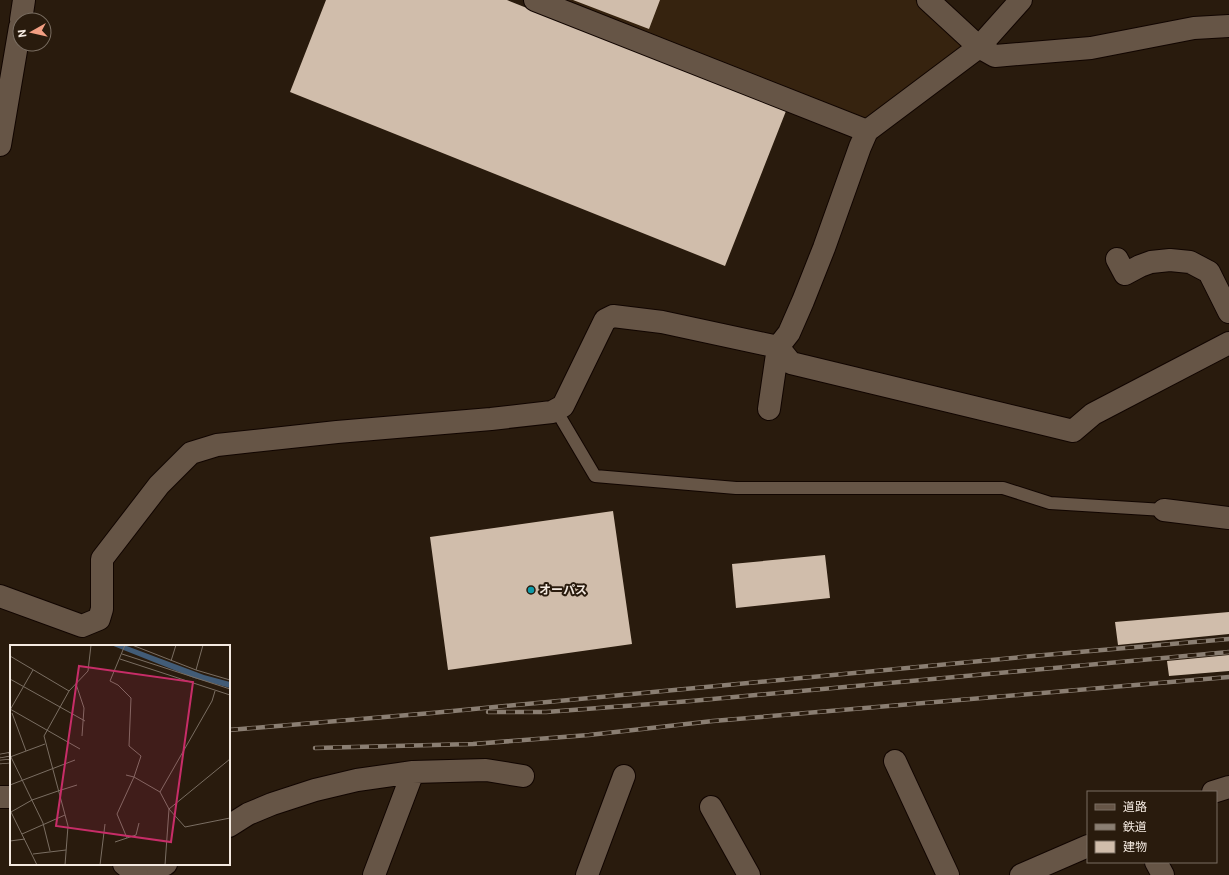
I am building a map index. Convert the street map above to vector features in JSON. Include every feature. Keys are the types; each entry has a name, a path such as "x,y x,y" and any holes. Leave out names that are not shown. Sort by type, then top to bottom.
{"street":[{"path":"22,12 24,0"},
{"path":"535,0 867,131"},
{"path":"928,0 979,47 995,56 1091,48 1194,28 1229,26"},
{"path":"769,409 778,347 789,333 824,248 867,131 979,47 1021,0"},
{"path":"0,145 16,52"},
{"path":"1117,259 1125,274 1151,262 1170,260 1190,262 1209,272 1229,312"},
{"path":"0,596 82,626 99,619 102,609 102,559 159,485 191,453 217,445 552,412 563,406 605,320 613,316 662,322 778,347 791,363 1073,431 1093,414 1229,343"},
{"path":"1164,510 1229,518"},
{"path":"895,762 948,875"},
{"path":"230,825 248,814 272,804 315,790 357,780 413,772 486,770 523,776"},
{"path":"374,875 413,772"},
{"path":"587,875 624,776"},
{"path":"1216,791 1229,787"},
{"path":"711,807 748,875"},
{"path":"1021,875 1087,846"},
{"path":"1156,863 1162,875"},
{"path":"125,865 137,875"},
{"path":"142,875 164,865"}],"lane":[{"path":"556,410 594,476 736,488 1003,488 1050,504 1164,510"}],"shaded area":[{"path":"558,0 915,0 965,47 865,123"}],"building":[{"path":"326,0 507,0 786,111 725,266 290,92"},
{"path":"573,0 660,0 649,29"},
{"name":"オーパス","path":"613,511 632,644 448,670 430,537"},
{"path":"825,555 830,598 736,608 732,564"},
{"path":"1229,612 1229,634 1118,645 1115,622"},
{"path":"1229,655 1229,671 1169,676 1167,661"}],"railway":[{"path":"230,730 432,713 1229,639"},
{"path":"488,712 546,712 691,701 1229,652"},
{"path":"315,748 473,744 589,735 713,721 1229,677"},
{"path":"0,756 10,754"},
{"path":"0,762 10,761"}],"place":[{"name":"オーパス","path":"531,590"}]}
